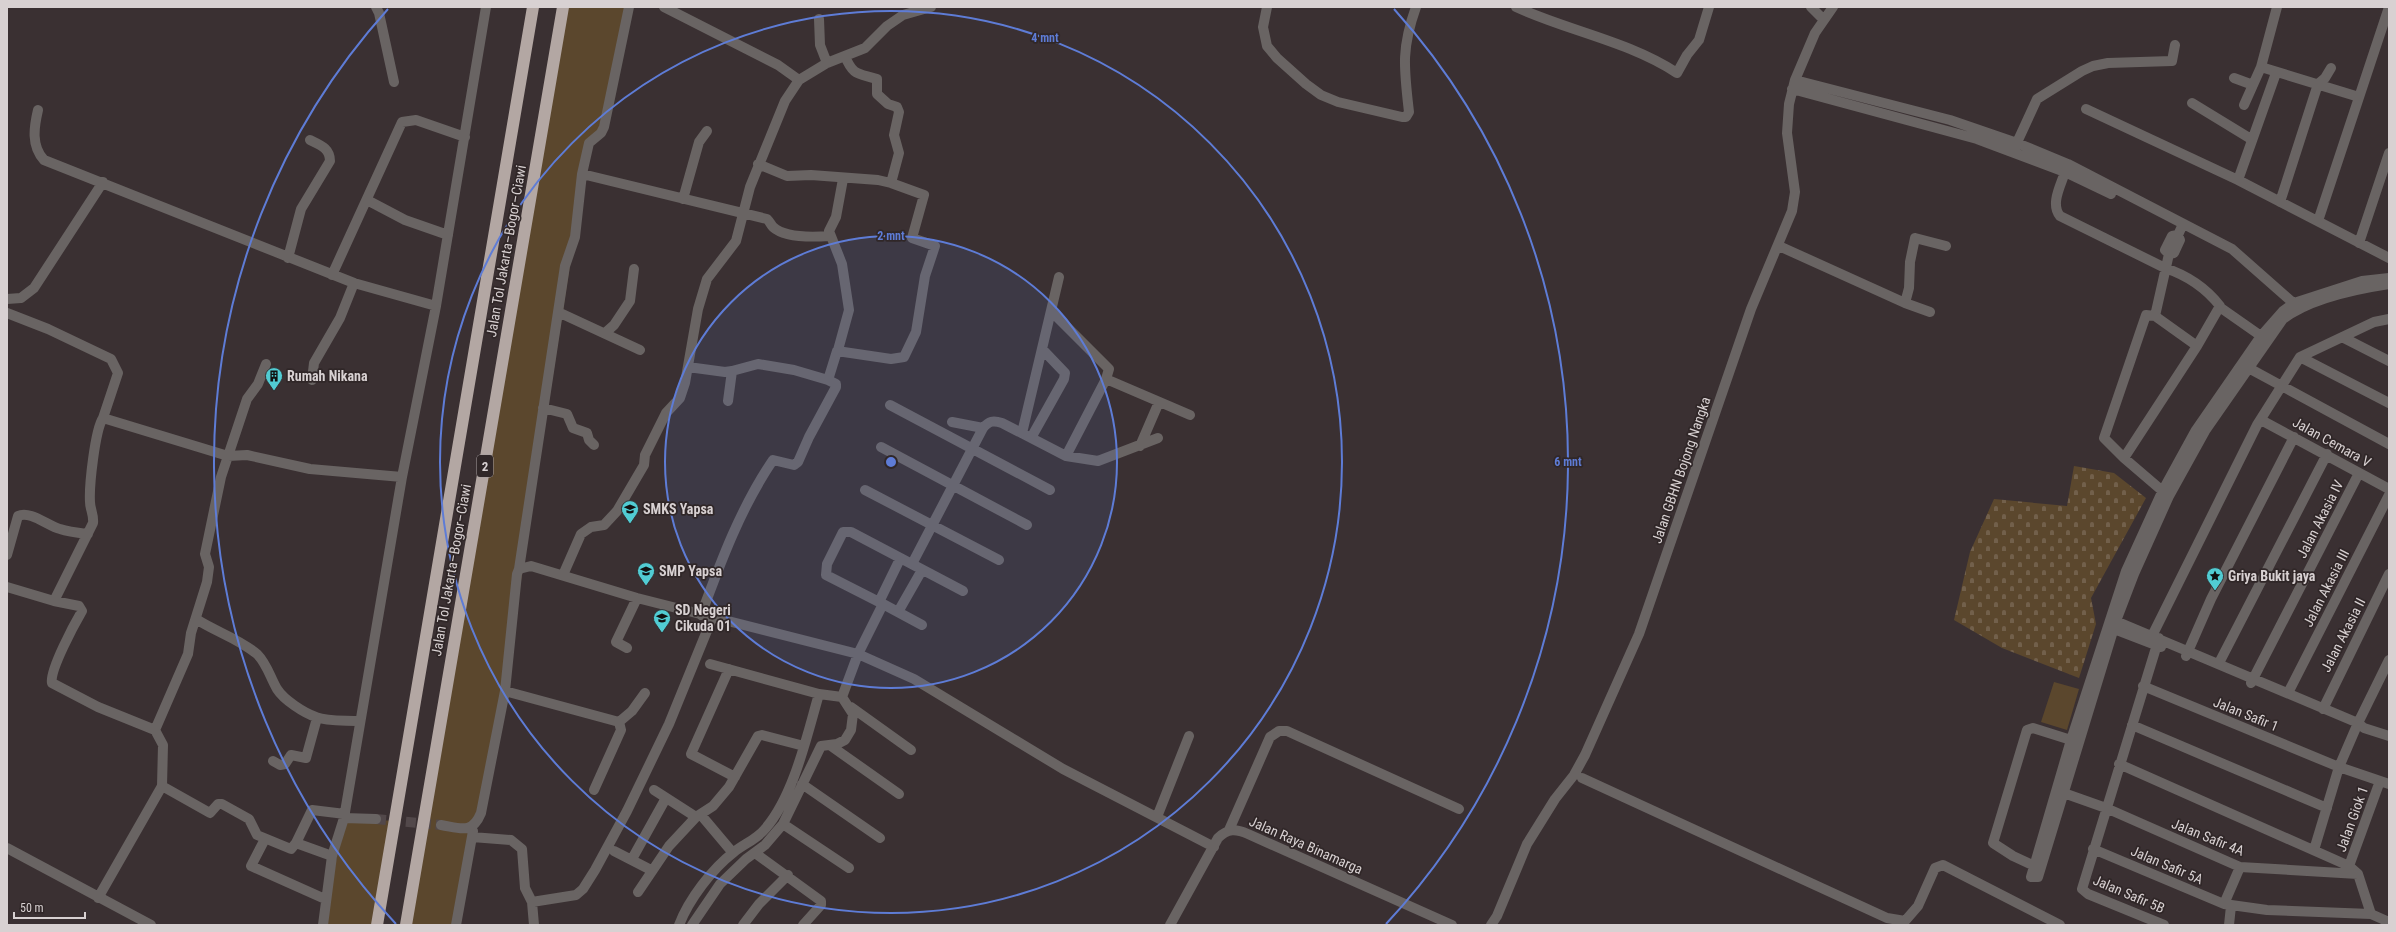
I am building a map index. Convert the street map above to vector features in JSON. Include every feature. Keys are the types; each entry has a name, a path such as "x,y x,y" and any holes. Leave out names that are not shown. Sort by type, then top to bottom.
{"highway":[{"name":"Jalan Tol Jakarta–Bogor–Ciawi","path":"377,925 534,7"},
{"name":"Jalan Tol Jakarta–Bogor–Ciawi","path":"406,925 563,7"}],"street":[{"path":"376,7 394,82"},
{"path":"323,925 325,899 332,856 344,816 402,476 436,306 486,7"},
{"path":"456,925 474,825 481,813 505,691 517,574 519,569 565,266 575,237 582,174 589,143 601,133 604,127 629,7"},
{"path":"664,7 778,65 799,80"},
{"path":"563,575 581,534 591,527 604,525 624,500 644,465 645,455 656,429 666,413 680,398 688,368 695,324 708,278 735,243 750,187 784,101 799,80 827,63 865,48 887,26 903,15 931,7"},
{"path":"1267,7 1263,27 1267,46 1306,84 1321,95 1338,102 1402,117 1406,117 1409,112 1404,71 1405,46 1416,7"},
{"path":"1516,7 1618,44 1661,63 1677,73 1687,55 1699,40 1709,7"},
{"path":"1811,7 1823,19"},
{"name":"Jalan GBHN Bojong Nangka","path":"1491,925 1497,916 1527,844 1555,799 1574,775 1585,755 1639,634 1751,309 1779,246 1794,202 1794,181 1787,134 1794,84 1823,19 1833,7"},
{"path":"2244,105 2260,67 2277,7"},
{"path":"2318,221 2389,7"},
{"path":"819,19 820,46 827,63"},
{"path":"2015,146 2032,107 2042,94 2093,66 2172,61 2175,46"},
{"path":"845,56 852,70 856,74 877,79 877,94 888,104 896,107 899,112 894,135 899,154 891,183"},
{"path":"2260,67 2359,97"},
{"path":"2280,202 2318,84 2325,78 2331,68"},
{"path":"2238,180 2276,73"},
{"path":"2234,78 2253,85"},
{"path":"1794,84 1950,120 2015,146 2068,164 2181,229"},
{"path":"2192,103 2252,139"},
{"path":"2086,109 2238,180 2389,258"},
{"path":"38,110 34,135 40,156 62,168 103,182 288,258 354,283 436,306"},
{"path":"332,274 402,122 416,120 465,137"},
{"path":"683,199 699,142 707,131"},
{"path":"288,258 301,209 330,161 330,154 327,149 310,140"},
{"path":"2015,146 2181,229 2232,249 2294,308"},
{"path":"2358,243 2389,153"},
{"path":"758,164 787,176 811,175 891,183 924,195 912,238 935,246 925,276 916,332 906,354 901,359 891,359 838,350"},
{"path":"2066,172 2056,201 2057,212 2060,216 2165,268 2181,273 2196,283 2215,300 2221,308 2261,336"},
{"path":"582,174 767,219 774,228 783,232 809,238 829,236"},
{"path":"828,380 849,310 842,264 829,236 830,225 838,210 844,179"},
{"path":"7,299 21,298 34,288 103,182"},
{"path":"367,200 405,220 448,235"},
{"path":"2155,316 2169,254 2174,253 2180,240 2181,229"},
{"path":"1905,303 1909,288 1910,262 1915,238 1946,246"},
{"path":"1779,246 1905,303 1930,312"},
{"path":"605,333 614,325 630,301 634,269"},
{"path":"1027,436 1043,350 1060,277"},
{"path":"2245,367 2261,336 2276,317 2294,308 2362,281 2389,278"},
{"path":"312,380 314,363 340,318 354,283"},
{"path":"2071,740 2033,728 2027,730 1993,843 2013,856 2037,867 2112,624 2126,571 2196,430 2276,327 2294,308 2364,288 2389,284"},
{"path":"2124,458 2221,308"},
{"path":"558,312 640,350"},
{"path":"1052,312 1106,364 1109,373 1066,456"},
{"path":"7,313 48,329 111,359 118,369 103,418 92,465 90,503 94,514 93,523 54,601"},
{"path":"2165,494 2124,458 2104,438 2146,315 2155,316 2197,346"},
{"path":"2093,849 2132,726 2156,640 2260,420 2300,358 2380,320 2389,319"},
{"path":"2342,337 2389,360"},
{"path":"1027,436 1064,379 1065,373 1043,350"},
{"path":"2300,358 2389,403"},
{"path":"155,730 188,654 207,582 208,567 205,554 211,518 228,456 247,398 258,384 266,364"},
{"path":"688,368 725,372 758,364 794,370 828,380 836,384 836,387 809,437 798,462 794,465 773,460 763,473 734,531 701,615"},
{"path":"2245,367 2389,444"},
{"path":"728,401 732,371"},
{"path":"1106,379 1190,415"},
{"path":"1140,446 1159,402"},
{"path":"890,405 1050,490"},
{"path":"543,408 567,414 573,428 587,433 589,440 594,445"},
{"path":"103,418 228,456 247,455 310,469 402,476"},
{"name":"Jalan Cemara V","path":"2260,420 2327,454 2389,489"},
{"path":"912,564 973,450 982,428 988,422 996,421 1066,456 1098,461 1158,438"},
{"path":"952,422 982,428"},
{"path":"2187,654 2211,599 2294,437"},
{"path":"881,447 1028,525"},
{"name":"Jalan Akasia IV","path":"2219,663 2327,454"},
{"name":"Jalan Akasia IV","path":"2252,681 2359,473"},
{"path":"865,490 999,560"},
{"name":"Jalan Akasia III","path":"2288,693 2389,495"},
{"path":"7,555 18,516 21,515 28,515 59,529 88,534"},
{"path":"922,625 826,575 827,564 841,534 848,531 851,532 963,592"},
{"path":"842,697 858,654 900,559"},
{"path":"519,569 537,567 637,598 701,615 713,616 858,654 914,679 1063,769 1214,847"},
{"path":"898,612 922,570"},
{"name":"Jalan Akasia II","path":"2323,709 2389,574"},
{"path":"7,587 54,601 79,606 82,611 65,644 54,673 52,683 98,707 155,730 163,745 162,786 98,898"},
{"path":"627,648 616,642 637,598"},
{"path":"532,902 576,895 583,889 627,812 669,724 713,616"},
{"path":"196,619 206,626 231,636 257,654 267,667 280,693 317,718 359,721"},
{"path":"2112,624 2156,640 2360,727 2389,736"},
{"path":"2060,792 2071,740 2112,624"},
{"path":"2187,654 2219,663 2252,681 2288,693 2360,727"},
{"path":"2314,850 2339,767 2360,727 2389,660"},
{"path":"710,664 819,694 842,697 850,707 911,750"},
{"path":"729,669 691,754 735,777"},
{"name":"Jalan Safir 1","path":"2143,686 2339,767"},
{"path":"505,691 619,722"},
{"path":"619,722 632,711 645,693"},
{"path":"679,925 697,893 733,853 760,834 772,820 786,792 804,746 819,694"},
{"path":"692,925 720,884 746,859 755,853 783,824 821,746 831,746 845,740 854,718 850,707"},
{"path":"273,761 280,765 285,764 291,755 306,758 317,718"},
{"path":"594,790 621,730 619,722"},
{"path":"2132,726 2327,808"},
{"path":"1229,830 1270,737 1279,731 1287,731 1459,809"},
{"path":"638,892 651,870 669,846 698,816 713,806 735,777 760,735 804,746"},
{"path":"1157,817 1189,736"},
{"path":"831,746 899,794"},
{"path":"2119,764 2349,866 2358,874 2371,914 2389,922"},
{"name":"Jalan Giok 1","path":"2339,767 2385,783 2349,866"},
{"path":"1582,778 1887,918 1905,921 1918,906 1935,868 1944,865 2060,925"},
{"path":"802,784 880,838"},
{"path":"162,786 210,813 219,803 222,804 249,819 257,835 291,849 296,843 312,810 344,816 376,819"},
{"path":"654,790 698,816 733,853"},
{"name":"Jalan Safir 4A","path":"2060,792 2106,808 2240,867 2358,874"},
{"path":"632,859 666,798"},
{"path":"783,824 849,868"},
{"path":"441,825 465,829 474,825"},
{"name":"Jalan Raya Binamarga","path":"1170,925 1218,838 1229,830 1239,830 1452,925"},
{"path":"472,837 507,839 519,845 522,849 525,888 532,902 534,925"},
{"path":"265,839 251,866 325,899"},
{"path":"296,843 332,856"},
{"path":"7,848 150,925"},
{"name":"Jalan Safir 5B","path":"2093,849 2082,889 2088,894 2164,925"},
{"name":"Jalan Safir 5A","path":"2093,849 2228,905 2267,910 2371,914"},
{"path":"614,851 651,870"},
{"path":"755,853 788,875 821,901 822,905 803,925"},
{"path":"2229,925 2228,905 2240,867"},
{"path":"743,925 759,904 788,875"}],"green space":[{"path":"563,7 629,7 604,127 589,143 508,665 456,925 406,925"},
{"path":"2074,466 2114,473 2146,498 2091,598 2096,624 2079,678 2002,648 1954,620 1970,552 1994,499 2067,506"},
{"path":"2054,682 2079,689 2067,730 2041,722"},
{"path":"344,818 395,821 377,925 324,925"}],"tunnel":[{"path":"376,819 441,825"}],"place":[{"name":"Rumah Nikana","path":"274,391"},
{"name":"SMKS Yapsa","path":"630,524"},
{"name":"SMP Yapsa","path":"646,586"},
{"name":"Griya Bukit jaya","path":"2215,591"},
{"name":"SD Negeri Cikuda 01","path":"662,633"}]}
